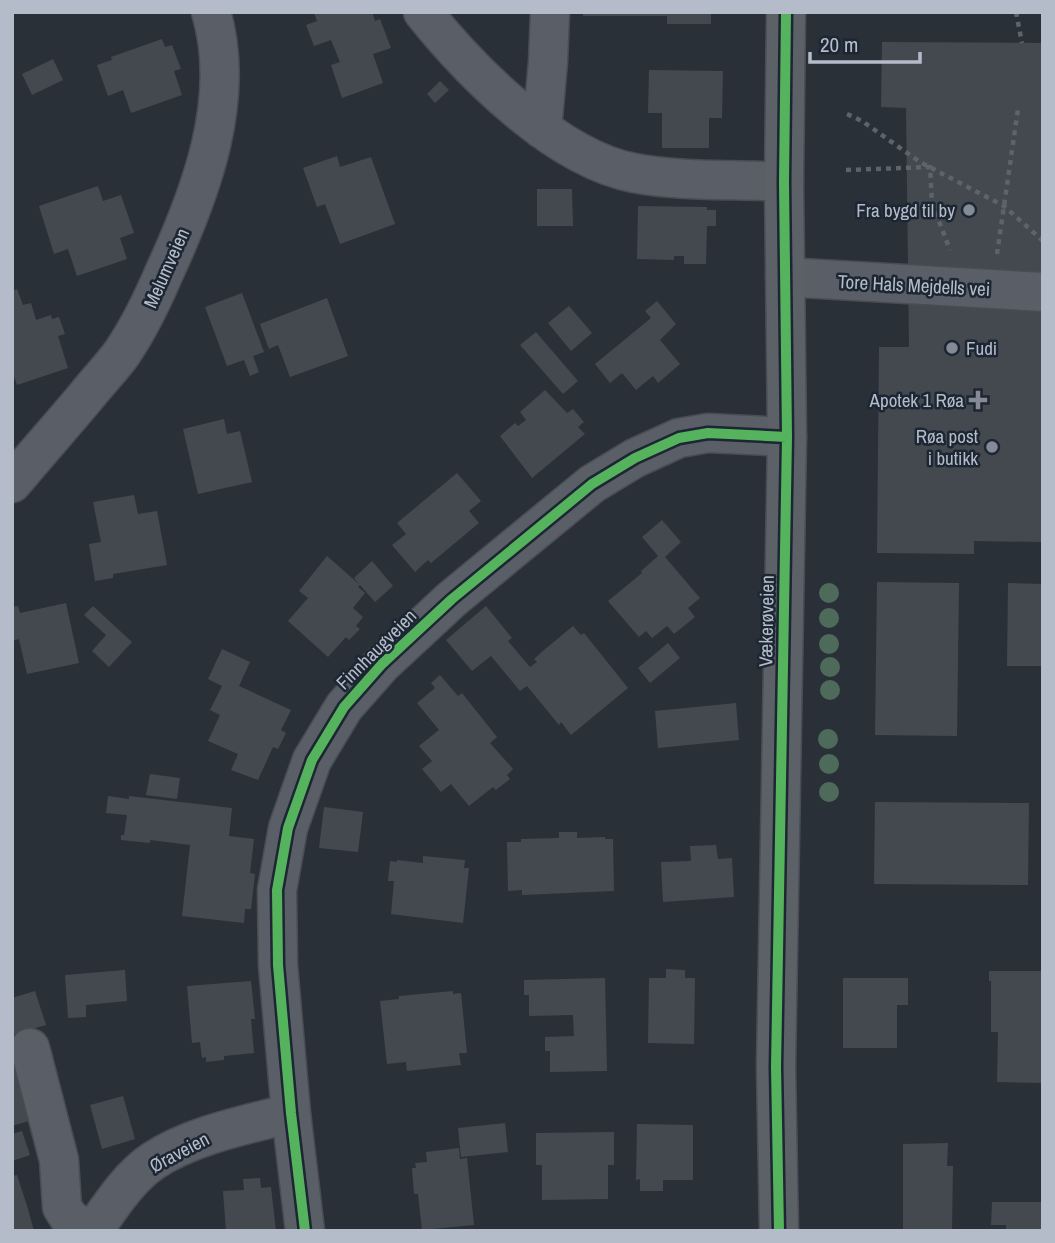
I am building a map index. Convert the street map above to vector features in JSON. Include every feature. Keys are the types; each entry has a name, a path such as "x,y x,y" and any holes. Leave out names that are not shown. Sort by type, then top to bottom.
{"main road":[{"name":"Vækerøveien","path":"779,1231 776,1067 787,437 784,182 786,12"}],"street":[{"name":"Melumveien","path":"12,483 122,354 147,311 173,255 193,206 215,127 220,84 219,52 211,12"},
{"path":"424,12 474,69 542,129 585,155 631,173 677,178 784,182"},
{"path":"542,129 550,12"},
{"name":"Tore Hals Mejdells vei","path":"785,277 1043,292"},
{"name":"Finnhaugveien","path":"305,1231 290,1113 278,965 277,890 288,828 312,761 344,707 382,664 452,599 592,484 679,438 708,433 787,437"},
{"path":"30,1048 59,1160 62,1207 69,1218 90,1231"},
{"name":"Øraveien","path":"90,1231 121,1192 153,1162 208,1135 290,1113"}],"path":[{"path":"1016,12 1022,43"},
{"path":"996,259 1018,109"},
{"path":"847,114 862,121 930,167 1004,206 1043,241"},
{"path":"846,170 930,167"},
{"path":"930,167 932,203 953,257"}],"building":[{"path":"314,12 372,12 375,21 380,19 391,48 373,54 383,83 342,98 331,65 340,62 331,40 314,46 306,25 317,21"},
{"path":"583,12 711,12 711,24 667,24 667,16 583,16"},
{"path":"162,39 165,47 172,45 181,69 174,71 182,95 131,113 123,90 108,96 97,65 112,60 111,57"},
{"path":"882,42 1043,43 1043,542 974,541 974,554 877,553 879,347 909,347 906,108 881,107"},
{"path":"53,59 63,80 32,95 22,74"},
{"path":"649,70 723,71 722,118 709,118 709,148 662,148 662,113 648,113"},
{"path":"440,81 449,90 435,103 427,94"},
{"path":"337,156 340,167 371,157 395,224 340,244 325,204 317,207 303,168"},
{"path":"98,186 103,201 121,195 134,233 120,238 127,259 77,276 68,249 54,254 39,206"},
{"path":"537,189 572,189 573,226 537,226"},
{"path":"638,206 707,207 707,210 716,210 716,226 707,226 706,264 684,264 684,256 674,256 674,260 637,259"},
{"path":"17,289 23,305 31,303 36,320 51,315 52,319 59,317 65,334 58,336 68,368 17,385 12,371 12,291"},
{"path":"242,293 264,352 253,356 259,372 250,376 244,360 227,366 205,307"},
{"path":"327,298 348,356 290,377 278,345 269,349 260,324"},
{"path":"657,301 676,324 660,340 680,364 658,383 653,376 636,390 622,373 610,383 595,364 651,318 645,311"},
{"path":"569,306 592,333 571,351 548,323"},
{"path":"536,332 578,381 563,394 520,345"},
{"path":"545,390 567,413 573,409 584,422 578,427 585,434 532,478 500,436 515,423 518,426 526,420 520,412"},
{"path":"224,419 227,434 240,431 252,482 198,494 183,429"},
{"path":"457,473 481,501 469,511 479,523 431,563 428,560 415,572 392,545 406,534 397,523"},
{"path":"134,495 138,514 157,511 167,565 113,574 113,578 95,581 89,544 101,542 93,502"},
{"path":"662,520 681,542 665,557 700,598 688,608 695,617 674,634 667,626 652,638 646,631 639,637 608,601 658,556 642,537"},
{"path":"327,556 360,585 358,587 365,593 353,608 363,617 356,626 360,629 349,640 346,637 328,657 288,621 308,598 299,591"},
{"path":"372,561 393,586 375,602 354,578"},
{"path":"877,582 959,583 957,736 875,735"},
{"path":"1008,583 1043,584 1043,666 1007,666"},
{"path":"66,603 79,663 27,674 19,639 12,641 12,607 18,606 20,613"},
{"path":"93,606 132,642 109,667 92,651 106,635 84,615"},
{"path":"486,606 512,638 508,641 530,667 537,662 534,659 573,626 581,635 584,633 628,688 571,735 561,722 559,725 527,686 520,691 491,656 472,671 446,640"},
{"path":"668,643 680,658 650,683 638,668"},
{"path":"222,649 250,662 239,686 291,710 281,730 286,733 278,749 273,747 258,780 231,770 238,754 208,741 220,715 210,710 222,686 208,679"},
{"path":"440,675 458,696 462,693 497,737 490,743 513,769 507,775 510,779 496,790 493,787 469,806 451,784 441,792 422,769 432,761 419,746 439,730 417,703 435,688 431,683"},
{"path":"736,703 739,740 658,748 655,711"},
{"path":"150,774 180,778 177,799 146,795"},
{"path":"108,796 232,808 229,836 254,839 250,873 255,874 251,909 245,909 244,923 182,916 190,845 121,840 127,815 106,813"},
{"path":"875,802 1029,803 1028,885 874,884"},
{"path":"324,807 363,812 358,852 319,848"},
{"path":"559,832 577,832 577,838 613,839 614,891 522,895 522,890 508,891 507,842 559,838"},
{"path":"716,845 718,859 732,858 734,897 663,902 661,862 691,861 690,846"},
{"path":"423,856 465,860 464,868 469,868 463,923 391,914 394,881 388,881 390,861 423,863"},
{"path":"666,969 685,970 685,978 695,978 694,1044 648,1043 649,978 666,978"},
{"path":"125,970 127,1001 86,1005 86,1017 68,1018 65,975"},
{"path":"989,971 1041,971 1043,1083 997,1082 998,1032 991,1032"},
{"path":"605,978 607,1071 550,1072 550,1051 545,1051 545,1037 574,1036 573,1015 529,1016 529,995 524,995 524,980"},
{"path":"843,978 908,978 908,1005 897,1005 897,1048 843,1048"},
{"path":"251,981 255,1019 251,1019 254,1053 224,1056 224,1060 206,1062 206,1057 202,1058 200,1042 192,1043 187,986"},
{"path":"35,991 46,1025 12,1035 12,998"},
{"path":"453,991 453,994 461,993 467,1053 459,1053 461,1065 407,1071 406,1062 387,1064 380,1001 399,999 399,996"},
{"path":"12,1047 35,1119 12,1126"},
{"path":"123,1096 135,1139 102,1149 90,1105"},
{"path":"505,1123 508,1152 461,1157 458,1128"},
{"path":"637,1124 693,1125 693,1180 663,1180 663,1191 640,1191 640,1179 636,1180"},
{"path":"22,1131 30,1155 12,1161 12,1134"},
{"path":"614,1132 614,1165 608,1165 608,1199 542,1200 542,1165 536,1165 536,1133"},
{"path":"948,1143 947,1166 953,1166 952,1231 903,1231 903,1144"},
{"path":"459,1148 460,1159 467,1158 474,1225 422,1230 418,1194 414,1194 412,1168 416,1168 415,1163 427,1162 426,1152"},
{"path":"17,1175 34,1231 12,1231 12,1176"},
{"path":"260,1178 261,1188 271,1187 276,1231 226,1231 223,1191 244,1190 243,1179"},
{"path":"992,1202 1043,1202 1043,1231 1006,1231 1006,1225 991,1225"}],"cycle path":[{"path":"779,1231 776,1067 787,437 784,182 786,12"},
{"path":"305,1231 278,965 277,890 288,828 312,760 344,707 382,664 452,599 592,484 635,458 679,438 708,433 787,437"}],"place":[{"name":"Fra bygd til by","path":"969,210"},
{"name":"Fudi","path":"952,348"},
{"name":"Apotek 1 Røa","path":"978,400"},
{"name":"Røa post i butikk","path":"992,447"}]}
